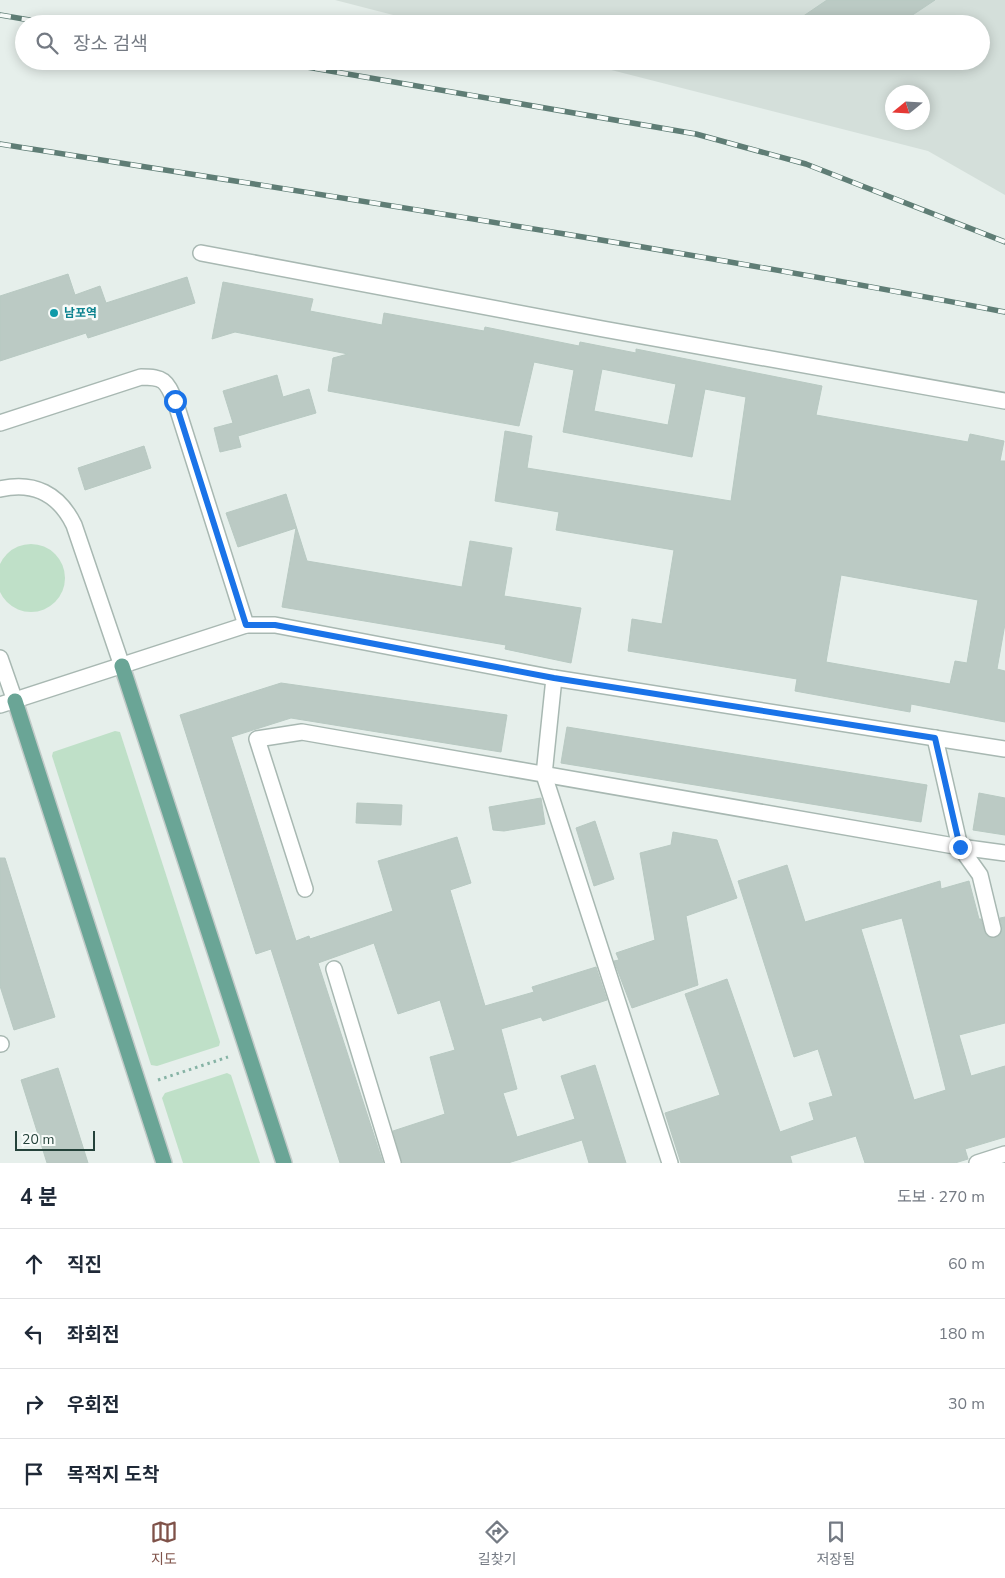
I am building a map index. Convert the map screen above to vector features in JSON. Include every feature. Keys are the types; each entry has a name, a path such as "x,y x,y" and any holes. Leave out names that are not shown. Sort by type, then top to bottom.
{"main road":[{"path":"122,666 284,1163"},
{"path":"7,703 140,1087 164,1163"}],"street":[{"path":"201,253 603,329 1005,401"},
{"path":"0,423 141,377 157,377 168,384 246,625"},
{"path":"0,489 30,486 45,491 58,500 67,511 74,525 122,666"},
{"path":"0,658 7,703 246,625 275,625 554,678 1005,749"},
{"path":"554,678 544,775 670,1163"},
{"path":"305,889 257,739 302,732 960,847 1005,853"},
{"path":"935,738 960,847 980,875 993,929"},
{"path":"334,969 393,1163"},
{"path":"977,1163 1005,1154"}],"path":[{"path":"140,1087 247,1050"}],"shaded area":[{"path":"335,0 1005,0 1005,195 928,151 611,70 990,70 990,15 393,15"}],"green space":[{"path":"24,544 44,546 55,554 65,571 63,591 55,602 38,612 18,610 7,602 -1,591 -1,565 7,554"},
{"path":"115,731 120,732 220,1042 219,1046 157,1066 151,1065 52,756 53,752"},
{"path":"227,1073 231,1075 260,1163 183,1163 162,1098 165,1093"}],"building":[{"path":"827,0 935,0 912,15 805,15"},
{"name":"남포역","path":"68,274 75,295 100,286 106,303 187,277 195,303 88,338 86,333 0,361 0,296"},
{"path":"223,282 313,299 310,311 382,325 384,313 484,331 485,327 579,346 580,342 636,353 636,349 822,386 816,415 968,442 970,434 1004,441 1000,461 1005,461 1005,624 997,669 1005,671 1005,722 911,704 910,712 795,691 797,679 628,651 632,619 662,624 674,550 556,530 559,512 495,501 505,431 532,436 527,468 731,501 746,397 705,389 692,457 563,432 574,370 534,362 519,426 328,391 333,358 348,354 235,332 212,339","holes":["602,369 676,384 668,425 594,411","841,575 978,600 967,663 955,661 950,684 826,662"]},
{"path":"277,375 283,397 309,389 316,413 238,436 241,447 220,452 214,428 233,423 223,391"},
{"path":"144,446 151,468 85,490 78,468"},
{"path":"286,494 307,561 462,587 470,541 512,548 504,596 581,608 571,663 505,649 506,645 282,607 296,528 238,547 226,513"},
{"path":"281,683 507,715 501,752 291,718 231,737 296,941 309,936 310,939 393,911 378,861 457,837 471,883 450,890 485,1006 534,992 532,987 596,967 607,1000 543,1021 541,1017 501,1029 517,1089 503,1093 517,1137 575,1119 561,1076 595,1065 626,1163 589,1163 582,1140 508,1163 402,1163 393,1131 445,1114 430,1057 455,1050 440,1000 398,1014 374,943 318,963 383,1163 340,1163 271,949 256,954 180,715"},
{"path":"567,727 927,785 921,822 561,763"},
{"path":"979,793 1005,798 1005,835 973,830"},
{"path":"541,798 545,824 504,831 493,830 489,807"},
{"path":"357,803 402,805 401,825 356,823"},
{"path":"595,821 614,879 594,886 576,828"},
{"path":"673,832 717,840 737,898 686,916 698,985 632,1008 614,961 619,960 616,953 655,940 640,853 671,845"},
{"path":"0,858 5,858 55,1017 14,1030 0,986"},
{"path":"787,865 805,922 940,881 941,889 969,881 979,919 981,919 986,935 990,938 1000,935 1002,927 1000,918 1005,917 1005,1023 959,1035 971,1076 1005,1066 1005,1137 965,1149 968,1159 955,1163 865,1163 856,1136 790,1156 792,1163 681,1163 665,1113 720,1095 685,994 727,979 780,1132 814,1120 809,1103 833,1096 818,1049 794,1057 738,881","holes":["902,918 946,1090 914,1100 861,929"]},
{"path":"58,1068 88,1163 47,1163 21,1080"}],"railway":[{"path":"0,15 15,18"},
{"path":"324,70 696,134 806,164 1005,242"},
{"path":"0,144 629,245 1005,312"}],"place":[{"name":"남포역","path":"54,313"}],"route":[{"path":"175,401 246,625 275,625 554,678 935,738 960,847"}]}
